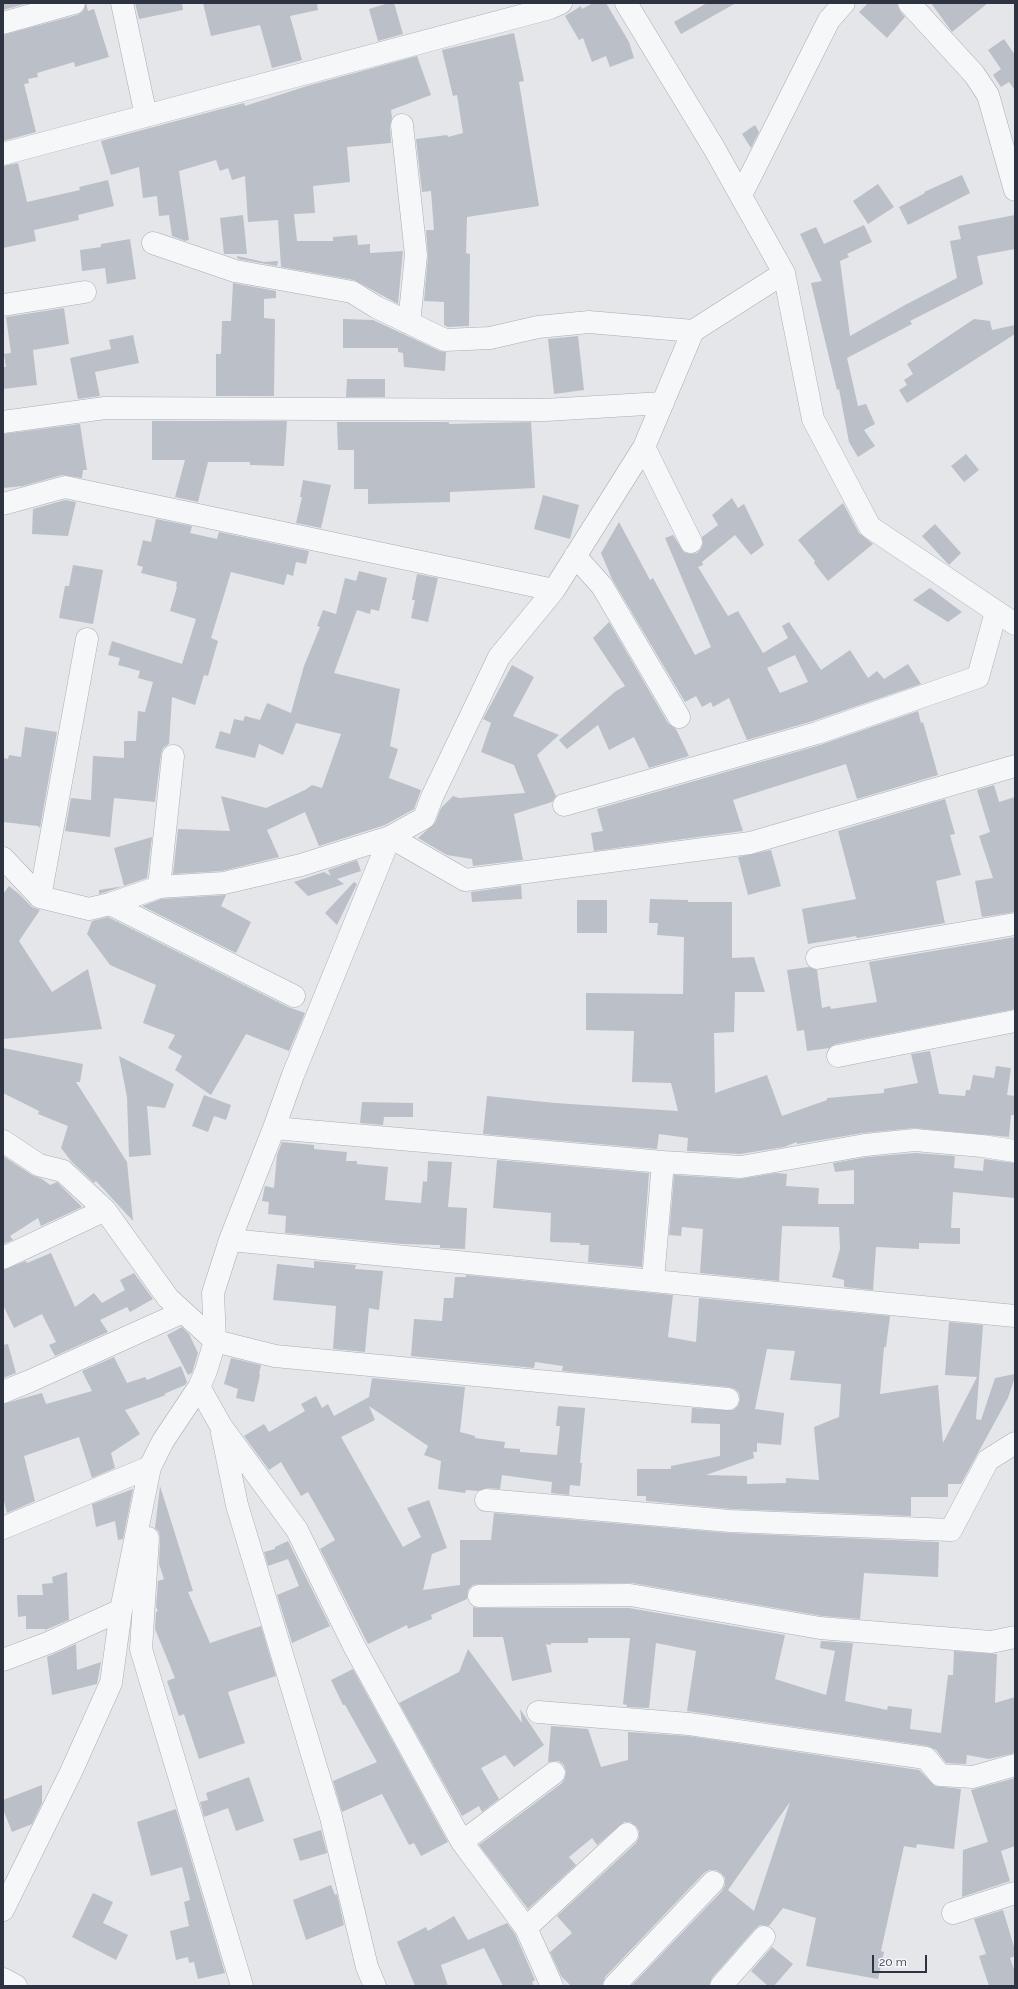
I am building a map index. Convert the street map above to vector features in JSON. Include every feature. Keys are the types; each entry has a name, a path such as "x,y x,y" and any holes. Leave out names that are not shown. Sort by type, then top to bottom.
{"street":[{"path":"3,23 74,3"},
{"path":"122,3 146,116"},
{"path":"3,154 550,8 561,3"},
{"path":"626,3 741,195 784,273 813,419 870,527 1015,624"},
{"path":"741,195 829,20 844,3"},
{"path":"909,3 974,74 988,95 1014,182"},
{"path":"402,125 416,254 410,323"},
{"path":"153,243 235,270 352,292 376,307 445,340 490,338 538,327 589,322 693,331"},
{"path":"5,864 40,897 89,909 110,904 158,887 224,883 301,865 390,837 424,818 432,797 499,657 554,590 644,446 693,331 784,273"},
{"path":"3,305 85,292"},
{"path":"3,422 105,408 545,410 663,403"},
{"path":"644,446 691,542"},
{"path":"3,504 65,487 554,590"},
{"path":"575,556 602,586 679,717"},
{"path":"564,805 817,733 978,677 996,612"},
{"path":"40,897 87,639"},
{"path":"158,887 173,756"},
{"path":"390,837 465,880 750,843 1015,766"},
{"path":"242,1986 140,1649 146,1550 154,1495 169,1452 204,1395 206,1371 215,1341 213,1293 230,1240 293,1075 390,837"},
{"path":"110,904 294,996"},
{"path":"817,958 1015,924"},
{"path":"838,1056 1015,1021"},
{"path":"274,1128 663,1162 741,1166 865,1145 915,1140 982,1146 1015,1151"},
{"path":"3,1141 39,1165 63,1171 105,1210 168,1298 215,1341 275,1356 728,1400"},
{"path":"653,1280 663,1162"},
{"path":"3,1258 105,1210"},
{"path":"230,1240 1015,1316"},
{"path":"3,1392 183,1312"},
{"path":"204,1395 221,1426 297,1530 354,1646 462,1842 526,1928 552,1986"},
{"path":"3,1910 71,1772 111,1683 121,1610 150,1467 163,1441 204,1395"},
{"path":"221,1426 237,1505 332,1817 367,1967 375,1986"},
{"path":"486,1500 730,1521 951,1530 988,1460 1015,1442"},
{"path":"3,1528 150,1467"},
{"path":"479,1596 630,1595 820,1628 991,1642 1015,1637"},
{"path":"3,1660 48,1643 121,1610"},
{"path":"115,1653 140,1649"},
{"path":"538,1712 689,1724 926,1758 940,1775 973,1778 1015,1765"},
{"path":"462,1842 554,1773"},
{"path":"526,1928 627,1834"},
{"path":"614,1986 713,1882"},
{"path":"953,1913 1015,1893"},
{"path":"721,1986 764,1937"},
{"path":"3,1979 16,1986"}],"building":[{"path":"3,3 28,3 3,10"},
{"path":"86,3 88,11 94,9 109,57 75,67 74,62 37,73 38,77 28,79 29,83 24,84 36,132 3,141 3,35 77,15 83,11"},
{"path":"135,3 182,3 183,10 139,19"},
{"path":"203,3 317,3 318,10 290,16 302,60 272,68 260,25 211,36"},
{"path":"394,3 403,34 378,41 369,9"},
{"path":"593,3 606,3 629,42 634,58 610,67 606,56 592,62 583,38 579,40 565,16 581,6 582,9"},
{"path":"707,3 736,3 681,34 674,22"},
{"path":"868,3 897,3 900,11 905,17 887,38 859,12"},
{"path":"931,3 988,3 952,32"},
{"path":"514,33 524,81 519,82 539,206 467,217 466,253 470,254 469,326 448,327 444,325 444,302 424,301 428,256 426,230 434,230 431,191 422,192 416,139 447,135 448,137 463,133 457,95 453,96 442,50"},
{"path":"1004,39 1015,55 1015,90 1009,82 1001,87 993,75 1001,69 988,50"},
{"path":"417,56 431,95 391,110 391,143 347,147 350,182 313,186 315,213 294,214 297,241 333,241 333,237 357,235 358,245 370,244 370,253 403,251 398,304 354,280 281,267 278,220 248,222 245,176 232,180 228,168 220,171 216,160 179,171 189,240 185,241 172,236 169,215 159,216 157,196 143,198 139,167 111,175 101,141 244,103 245,106 307,86"},
{"path":"755,125 759,132 751,148 742,134"},
{"path":"18,163 27,202 80,190 79,187 108,180 114,206 78,215 79,220 34,230 36,241 3,248 3,166"},
{"path":"962,175 970,193 908,225 899,207 925,193 924,192"},
{"path":"878,184 894,207 868,224 853,201"},
{"path":"243,215 247,254 224,254 220,218"},
{"path":"1015,215 1015,249 977,256 983,284 910,321 912,324 847,358 858,406 866,404 875,424 864,430 875,446 858,457 849,442 839,389 837,390 811,283 822,281 800,234 816,227 824,244 864,225 872,242 847,254 849,257 840,261 850,336 957,278 950,241 961,239 958,226"},
{"path":"130,239 136,279 107,284 105,268 82,271 80,250 101,247 101,244"},
{"path":"237,256 264,262 278,261 277,266 238,259"},
{"path":"233,283 276,291 276,298 264,299 264,318 275,319 274,396 216,396 216,354 221,354 222,321 231,321"},
{"path":"64,308 69,344 33,350 37,385 3,389 3,367 6,367 4,354 11,353 6,317"},
{"path":"343,319 373,320 440,351 446,352 445,371 404,367 403,353 398,352 398,348 343,348"},
{"path":"974,319 990,321 992,330 1015,325 1015,334 907,403 899,390 907,385 904,380 913,374 907,364"},
{"path":"133,335 139,363 95,372 100,396 78,399 70,358 111,349 109,340"},
{"path":"578,336 584,390 554,394 548,339"},
{"path":"347,379 385,379 385,397 346,397"},
{"path":"152,421 287,421 284,466 250,465 250,462 208,462 198,502 175,497 185,460 152,460"},
{"path":"337,422 449,422 449,424 531,422 535,488 450,492 450,502 368,504 368,489 354,489 354,450 338,450"},
{"path":"80,424 87,470 83,470 82,478 62,475 23,486 3,488 3,434"},
{"path":"966,454 979,470 964,482 951,466"},
{"path":"303,480 331,485 321,528 296,523 302,497 300,497"},
{"path":"543,495 579,505 570,539 534,529"},
{"path":"732,498 738,508 744,504 764,545 751,555 735,535 702,562 703,565 698,567 728,616 738,611 763,653 788,638 782,626 789,622 821,670 850,650 868,678 877,671 884,679 908,664 921,684 813,721 747,740 729,698 713,707 711,702 702,707 696,696 685,702 612,579 601,553 619,522 650,580 653,578 695,655 711,647 665,538 673,535 684,552 690,554 697,553 701,549 703,543 702,537 718,525 712,515","holes":["795,655 808,682 780,693 767,668"]},
{"path":"65,500 76,502 68,536 32,534 33,509"},
{"path":"843,503 859,533 873,544 828,581 814,563 815,561 798,540"},
{"path":"156,519 192,526 190,533 217,539 219,532 309,551 306,564 296,562 293,576 287,574 284,585 231,572 211,638 218,641 208,676 204,675 195,705 172,697 169,744 163,748 161,754 155,802 114,798 110,837 65,831 71,798 91,800 93,756 124,758 124,741 136,741 138,711 145,712 153,682 138,678 140,671 118,665 120,658 108,655 112,641 182,664 196,619 170,611 177,582 141,573 143,567 137,565 143,540 151,542"},
{"path":"935,524 961,553 949,565 922,536"},
{"path":"73,565 103,570 93,624 59,618 65,586 69,586"},
{"path":"359,571 387,578 379,611 371,609 370,614 357,610 334,673 400,689 390,746 398,749 389,778 421,790 414,809 385,825 319,846 305,812 267,830 279,857 222,871 173,874 178,829 230,831 221,796 266,808 305,790 312,785 322,788 341,734 296,723 283,755 259,744 255,758 215,748 220,731 230,734 234,719 243,721 245,716 260,720 267,703 291,713 304,666 320,627 317,626 323,610 336,614 345,578 356,581"},
{"path":"417,574 438,578 428,622 411,618 415,600 412,600"},
{"path":"930,588 962,612 948,622 913,600"},
{"path":"609,622 668,723 676,729 689,756 649,768 634,737 609,750 598,725 567,749 559,740 616,691 625,686 593,638"},
{"path":"512,665 534,677 513,716 559,735 537,755 556,796 552,802 514,814 523,860 473,866 472,859 447,855 418,838 435,823 441,808 453,796 459,798 525,793 514,765 481,752 491,723 483,719"},
{"path":"918,711 921,723 923,722 938,775 857,799 846,764 733,800 743,831 594,851 591,833 603,831 597,809 820,745"},
{"path":"25,727 57,732 40,828 38,826 3,822 3,758 8,759 9,755 21,757"},
{"path":"994,785 999,802 1015,797 1015,912 982,917 975,881 993,878 979,836 990,832 977,790"},
{"path":"945,799 955,834 950,835 961,875 936,881 945,923 857,938 856,936 808,944 802,909 856,899 838,831"},
{"path":"152,837 147,878 124,886 114,848"},
{"path":"771,850 781,886 748,895 738,857"},
{"path":"357,860 361,871 337,879 344,884 308,896 294,882 324,872 331,876 328,870"},
{"path":"354,882 357,884 337,925 325,913"},
{"path":"521,885 522,899 472,902 471,892"},
{"path":"9,886 32,907 40,910 19,941 52,992 88,969 102,1029 3,1039 3,894"},
{"path":"123,886 106,892 99,894 99,890"},
{"path":"226,895 221,906 251,922 236,953 142,906 161,899"},
{"path":"650,899 688,900 688,902 732,902 732,958 754,957 765,992 735,992 734,1032 714,1033 715,1093 767,1075 782,1116 827,1100 827,1098 884,1093 884,1089 918,1083 911,1054 930,1051 939,1094 965,1096 966,1090 970,1090 973,1075 994,1078 996,1066 1011,1068 1007,1095 1015,1096 1015,1115 1011,1115 1009,1137 914,1128 863,1133 797,1144 797,1142 784,1147 740,1154 687,1151 688,1138 659,1134 657,1149 483,1134 487,1096 555,1103 678,1111 671,1083 632,1082 634,1031 586,1030 586,993 683,994 684,937 657,935 658,923 649,923"},
{"path":"577,900 607,900 607,933 577,933"},
{"path":"108,917 288,1007 305,1013 289,1051 246,1034 211,1095 175,1070 182,1056 168,1048 175,1035 143,1023 156,985 110,965 87,934 92,921"},
{"path":"1015,937 1015,1009 836,1044 829,1048 807,1051 804,1030 797,1031 787,970 809,967 817,970 822,1008 830,1006 831,1009 877,1002 869,962"},
{"path":"3,1048 83,1064 80,1082 76,1082 127,1162 133,1221 96,1181 94,1183 72,1162 61,1148 68,1126 38,1114 39,1111 3,1093"},
{"path":"119,1056 174,1084 165,1108 147,1106 151,1155 129,1157 127,1097"},
{"path":"204,1095 231,1105 226,1120 214,1116 208,1132 192,1126"},
{"path":"362,1102 413,1103 413,1117 384,1117 383,1125 360,1123"},
{"path":"282,1142 314,1145 314,1149 347,1152 346,1161 357,1161 357,1164 388,1167 385,1200 421,1203 423,1181 427,1182 428,1161 452,1162 448,1207 467,1208 465,1249 440,1248 440,1245 403,1244 285,1233 286,1216 268,1214 269,1202 262,1201 265,1186 274,1188 277,1155"},
{"path":"915,1153 955,1156 954,1168 983,1171 984,1159 1015,1163 1015,1198 953,1192 951,1228 960,1228 960,1244 919,1243 919,1249 876,1247 873,1290 844,1287 844,1280 832,1277 840,1249 839,1227 782,1226 779,1281 700,1273 703,1229 682,1227 681,1236 669,1235 674,1175 740,1179 776,1173 787,1174 786,1186 819,1188 818,1204 854,1204 854,1170 835,1172 833,1163 867,1157"},
{"path":"3,1156 50,1185 57,1182 82,1207 41,1226 38,1218 10,1236 13,1240 3,1244"},
{"path":"497,1160 649,1173 642,1267 588,1262 589,1245 580,1245 580,1243 550,1242 551,1213 493,1208"},
{"path":"51,1253 75,1307 94,1293 102,1303 125,1290 120,1280 134,1273 153,1299 130,1312 127,1307 100,1320 108,1332 55,1356 49,1345 56,1342 42,1314 14,1328 3,1305 3,1270 26,1261 27,1263"},
{"path":"314,1261 356,1265 355,1269 383,1271 379,1310 369,1308 365,1352 333,1349 336,1306 273,1300 277,1264 314,1268"},
{"path":"466,1275 673,1295 668,1337 696,1342 699,1298 890,1316 886,1347 884,1347 880,1394 938,1385 943,1443 977,1377 945,1375 949,1322 983,1325 976,1419 981,1420 995,1378 1015,1374 1015,1377 1008,1398 961,1484 948,1484 948,1497 911,1497 911,1516 731,1509 646,1501 646,1496 637,1496 637,1469 671,1469 671,1466 720,1456 720,1424 691,1423 692,1408 733,1410 738,1406 740,1400 739,1393 735,1389 729,1387 562,1371 563,1366 535,1362 534,1368 411,1356 414,1319 442,1321 444,1298 453,1298 455,1277 466,1277","holes":["767,1349 795,1351 790,1380 841,1384 839,1417 814,1427 819,1480 786,1478 786,1483 747,1484 747,1476 706,1475 754,1458 753,1452 757,1452 757,1443 781,1445 784,1413 755,1409"]},
{"path":"182,1327 189,1334 198,1353 192,1373 188,1375 167,1335"},
{"path":"8,1344 16,1373 3,1378 3,1345"},
{"path":"114,1357 127,1383 145,1377 147,1380 181,1366 187,1382 185,1385 164,1394 166,1395 125,1410 140,1434 111,1453 115,1468 92,1478 79,1437 24,1456 35,1501 7,1513 3,1497 3,1404 42,1393 46,1404 92,1391 82,1371"},
{"path":"231,1358 261,1365 254,1402 236,1398 238,1389 224,1384"},
{"path":"372,1378 465,1387 460,1432 475,1436 475,1438 505,1442 504,1448 520,1449 520,1452 557,1455 560,1426 556,1426 558,1406 585,1408 580,1463 582,1463 580,1486 570,1485 569,1495 551,1493 552,1482 502,1475 500,1489 487,1488 478,1491 466,1490 465,1493 438,1489 441,1461 424,1455 428,1446 369,1406 375,1420 341,1437 403,1547 421,1537 407,1508 429,1500 447,1548 432,1554 423,1590 460,1585 460,1540 491,1540 494,1513 729,1533 939,1542 938,1577 864,1573 860,1619 822,1616 632,1583 479,1584 473,1585 468,1590 467,1599 431,1615 432,1619 408,1629 407,1625 368,1644 320,1549 335,1540 308,1492 301,1496 281,1462 269,1470 244,1436 264,1424 269,1432 305,1411 301,1404 316,1396 322,1408 328,1404 334,1416 369,1397"},
{"path":"160,1486 193,1591 188,1592 210,1643 261,1626 276,1676 228,1692 245,1743 199,1759 184,1714 179,1716 167,1681 175,1678 155,1629 156,1612 158,1611 156,1607 158,1581 164,1579 159,1564 159,1532 155,1528"},
{"path":"133,1489 123,1539 118,1540 115,1521 96,1527 92,1504"},
{"path":"288,1541 330,1626 292,1643 277,1595 299,1586 288,1559 268,1566 264,1552 275,1549 275,1547"},
{"path":"67,1572 69,1620 45,1630 26,1629 26,1616 18,1617 17,1595 43,1595 42,1584 53,1583 52,1577"},
{"path":"473,1607 629,1608 785,1635 775,1679 826,1695 835,1651 820,1648 821,1641 853,1643 845,1701 887,1710 888,1706 912,1709 910,1729 941,1733 948,1675 953,1675 954,1651 997,1654 995,1703 1015,1697 1015,1753 989,1759 967,1755 966,1764 946,1763 936,1750 928,1746 687,1711 696,1651 656,1643 649,1708 627,1707 627,1705 623,1704 630,1638 588,1638 588,1643 546,1644 552,1672 512,1681 503,1637 473,1637"},
{"path":"76,1644 77,1670 101,1662 97,1684 52,1695 47,1657"},
{"path":"468,1649 522,1723 520,1709 544,1745 514,1767 505,1755 481,1768 499,1799 482,1812 479,1806 462,1816 399,1703 459,1672"},
{"path":"353,1669 448,1842 421,1856 414,1843 409,1845 382,1794 342,1812 333,1781 377,1762 345,1705 343,1705 331,1680"},
{"path":"551,1726 588,1729 601,1767 628,1760 628,1732 688,1736 919,1770 935,1786 961,1789 954,1849 917,1844 916,1848 904,1846 881,1951 884,1952 878,1979 806,1966 816,1918 783,1908 769,1926 760,1925 755,1929 712,1978 709,1986 631,1986 722,1891 725,1885 725,1878 716,1870 709,1870 704,1873 605,1977 602,1986 571,1986 561,1976 550,1952 572,1933 557,1916 636,1843 639,1837 639,1831 636,1826 630,1822 624,1822 597,1845 592,1838 569,1857 576,1865 528,1909 479,1845 562,1783 566,1772 564,1765 559,1761 548,1762","holes":["790,1802 754,1911 728,1890"]},
{"path":"249,1777 264,1821 236,1831 228,1808 204,1817 200,1802 208,1800 206,1793"},
{"path":"1015,1778 1015,1846 1001,1851 1010,1881 962,1897 963,1850 988,1842 971,1790"},
{"path":"42,1785 42,1803 32,1824 12,1832 3,1809 3,1800"},
{"path":"176,1809 225,1973 198,1979 194,1962 189,1963 188,1957 176,1960 170,1931 189,1926 184,1902 190,1900 182,1867 151,1876 137,1822"},
{"path":"321,1830 327,1853 300,1861 293,1839"},
{"path":"331,1885 335,1895 337,1894 344,1925 306,1940 293,1900"},
{"path":"93,1893 113,1902 103,1923 128,1935 116,1960 72,1937"},
{"path":"1003,1910 1015,1950 1015,1956 1010,1958 1015,1972 1015,1986 989,1986 979,1956 986,1954 974,1919"},
{"path":"454,1916 468,1940 507,1923 515,1934 535,1980 532,1982 534,1986 503,1986 484,1948 441,1965 448,1986 415,1986 397,1942 426,1927 428,1931"},
{"path":"772,1947 793,1964 774,1986 768,1986 751,1971"}]}
